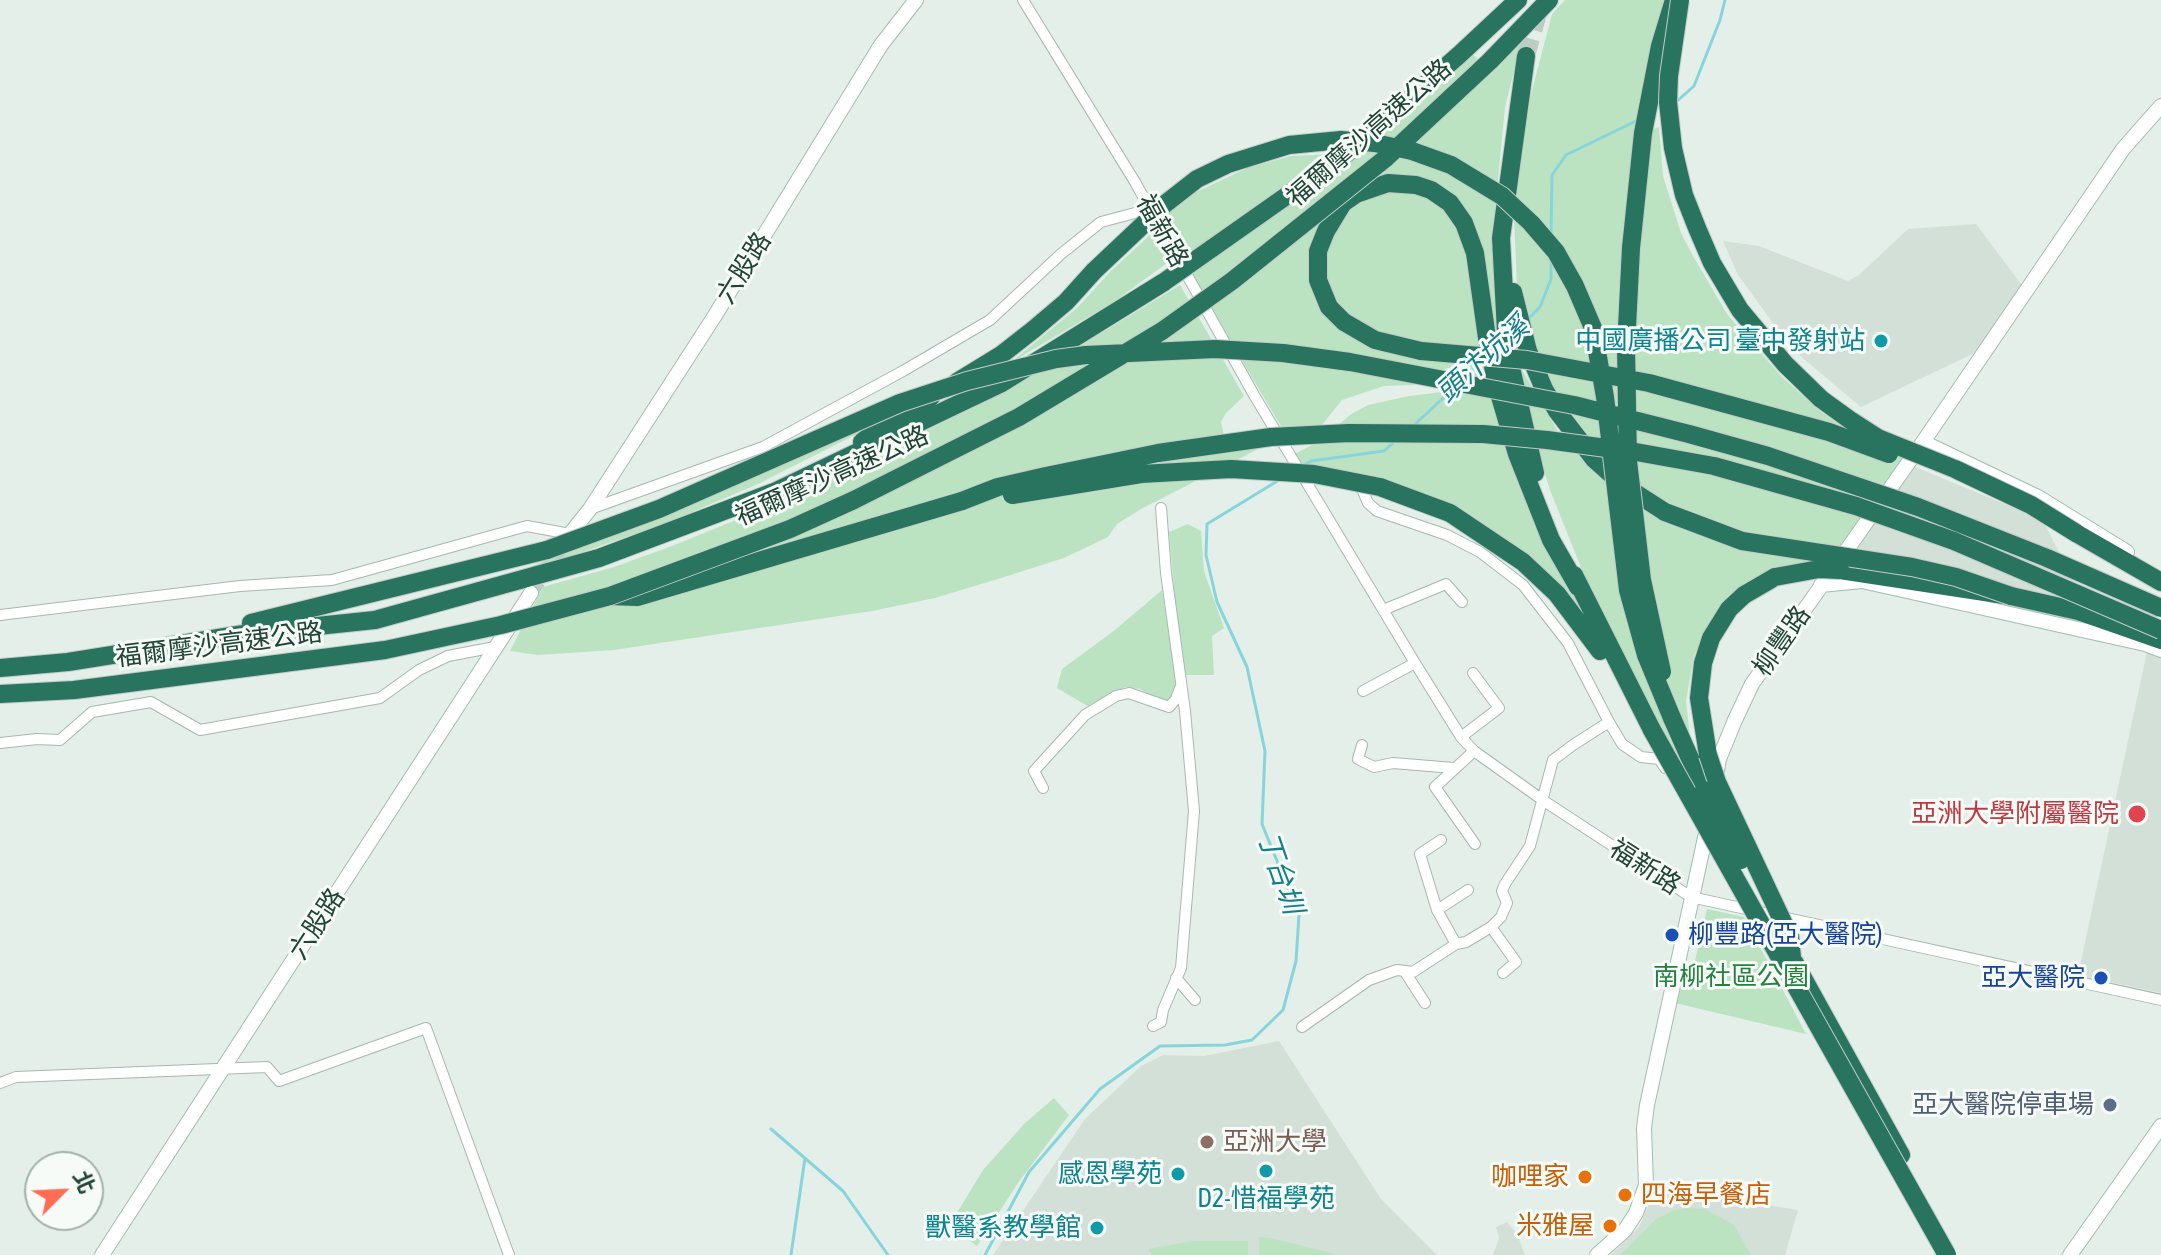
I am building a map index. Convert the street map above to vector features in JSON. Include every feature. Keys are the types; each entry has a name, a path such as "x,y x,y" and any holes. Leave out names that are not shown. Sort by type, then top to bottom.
{"highway":[{"name":"福爾摩沙高速公路","path":"0,668 68,662 250,633 375,620 504,587 614,553 774,492 1000,384 1164,282 1346,154 1518,0"},
{"name":"福爾摩沙高速公路","path":"0,694 74,690 385,650 501,625 610,596 816,518 1019,417 1162,331 1302,227 1386,158 1490,61 1549,0"},
{"path":"1677,0 1668,102 1678,172 1684,195 1712,263 1755,330 1821,399 1878,438 1955,469 2031,505 2161,582"},
{"path":"1672,718 1642,580 1630,496 1626,347 1631,248 1643,133 1660,46 1677,0"},
{"path":"1526,56 1508,181 1506,339 1533,467 1547,510 1578,587 1652,730 1947,1255"},
{"path":"837,462 878,429 1001,355 1066,302 1165,204 1197,179 1228,164 1289,145 1341,140 1375,143 1412,151 1460,169 1502,196 1556,252 1593,328 1605,397 1628,590 1646,655 1672,718 1704,790 1792,958 1956,1255"},
{"path":"2011,596 1956,577 1912,567 1742,541 1665,512 1623,485 1594,459 1574,434 1544,389 1506,339 1481,299 1475,253 1464,223 1450,203 1431,190 1416,185 1388,183 1356,194 1343,203 1326,231 1318,251 1318,280 1329,307 1351,328 1375,340 1421,351 1527,360 1585,370 1649,383 1754,411 1829,432 1910,462 1991,493 2076,533"},
{"path":"201,642 234,626 547,550 659,509 888,408 967,381 1071,357 1215,349 1283,353 1350,362 1574,405 1689,434 1768,456 1918,507 2047,558 2161,608"},
{"path":"610,596 637,597 962,501 998,487 1158,453 1271,437 1349,433 1483,434 1636,452 1714,466 1856,506 1954,541 2161,630"},
{"path":"962,501 984,501 1090,481 1193,470 1314,474 1380,487 1450,513 1523,562 1557,594 1586,630 1652,730"},
{"path":"1792,958 1790,937 1717,782 1705,740 1699,698 1700,680 1711,638 1720,621 1744,595 1775,577 1819,569 1866,573 2011,596 2078,611 2161,640"}],"street":[{"name":"六股路","path":"570,534 590,509 714,317 881,45 916,0"},
{"name":"福新路","path":"1023,0 1150,209 1254,395 1383,610 1461,737 1474,751 1544,801 1691,897 2161,1000"},
{"name":"柳豐路","path":"1597,1255 1625,1230 1636,1213 1646,1185 1645,1117 1706,834 1719,759 1752,684 1923,442 2123,149 2161,106"},
{"path":"590,509 777,439 990,320 1061,254 1101,222 1150,209"},
{"path":"1923,442 2038,497 2161,573"},
{"path":"1301,472 1348,482 1362,489 1368,503 1377,511 1447,535 1480,552 1523,585 1568,643 1622,744 1641,757 1659,759 1706,834"},
{"path":"1153,1026 1161,1022 1181,968 1194,811 1161,508"},
{"path":"0,615 240,586 332,580 527,526 570,534"},
{"path":"1821,585 1862,581 2161,650"},
{"path":"1383,610 1446,584 1462,602"},
{"name":"六股路","path":"102,1255 531,593"},
{"path":"0,743 60,740 92,712 151,702 200,730 380,698 419,670 448,656 495,647"},
{"path":"1363,691 1415,663"},
{"path":"1461,737 1499,708 1473,673"},
{"path":"1043,788 1034,771 1085,715 1116,696 1129,693 1169,707 1181,686"},
{"path":"1302,1027 1369,980 1397,970 1413,972 1456,944 1466,942 1491,927 1501,917 1507,903 1502,891 1505,884 1530,846 1553,760 1609,722"},
{"path":"1362,745 1358,759 1374,767 1393,763 1454,768"},
{"path":"1474,751 1435,787 1475,844"},
{"path":"1441,840 1420,854 1437,910 1456,944"},
{"path":"1437,910 1468,890"},
{"path":"1491,927 1516,962 1503,973"},
{"path":"1405,972 1425,1003"},
{"path":"1176,978 1195,1000"},
{"path":"0,1083 16,1077 267,1067 279,1081 426,1028 509,1255"},
{"path":"2070,1255 2161,1126"}],"shaded area":[{"path":"1976,224 2024,288 1983,349 1861,407 1792,349 1738,275 1723,241 1759,246 1848,281 1859,275 1908,229"},
{"path":"1913,466 2043,520 2099,633 1834,579"},
{"name":"亞洲大學附屬醫院","path":"2148,647 2161,652 2161,993 2078,975"},
{"name":"亞洲大學","path":"1279,1041 1381,1199 1437,1255 993,1255 1085,1119 1141,1066 1163,1055 1204,1056"},
{"path":"1671,1189 1798,1210 1785,1255 1611,1255 1639,1227 1653,1195"},
{"path":"1507,1222 1517,1234 1525,1255 1493,1255 1499,1238 1496,1227"}],"green space":[{"path":"1565,0 1665,0 1651,48 1633,137 1659,127 1663,176 1681,233 1692,254 1727,314 1782,377 1820,411 1847,429 1908,455 1830,564 1769,572 1750,580 1734,591 1711,620 1694,656 1686,701 1699,819 1672,747 1586,580 1550,490 1531,429 1522,384 1521,368 1560,435 1600,472 1692,515 1639,486 1602,458 1567,412 1541,367 1517,286 1513,196 1524,121 1552,14"},
{"path":"1522,39 1505,107 1494,221 1506,378 1494,408 1511,461 1593,629 1497,537 1307,470 1295,454 1321,440 1350,415 1368,405 1442,392 1465,364 1441,370 1413,385 1384,386 1342,400 1317,431 1293,446 1194,281 1162,219 1188,196 1247,168 1291,156 1334,154 1211,259 1271,219 1383,134 1473,54 1491,74"},
{"path":"1152,233 1170,261 1112,303 1010,363 1077,308"},
{"path":"1180,285 1244,396 1221,422 1227,450 1268,444 1141,509 1117,524 1108,537 1064,558 1001,578 935,598 872,611 614,650 538,655 510,651 543,587 614,567 672,546 821,482 1001,394"},
{"path":"896,411 758,484 664,524 524,569 642,523"},
{"path":"1188,524 1201,531 1204,571 1224,628 1212,636 1214,675 1182,675 1169,532"},
{"path":"1162,590 1177,684 1174,698 1164,703 1140,689 1125,687 1091,708 1057,688 1062,669"},
{"name":"南柳社區公園","path":"1707,909 1744,917 1806,1034 1675,1003 1682,963 1694,965"},
{"path":"1054,1098 1069,1115 1018,1183 977,1246 949,1226 983,1170 1025,1123"},
{"path":"1705,1209 1734,1225 1751,1255 1620,1255 1655,1220 1673,1210"},
{"path":"1259,1237 1270,1238 1338,1255 1259,1255"},
{"path":"1193,1241 1248,1241 1248,1255 1151,1255 1149,1249"}],"waterway":[{"name":"頭汴坑溪","path":"1676,102 1694,86 1725,0"},
{"name":"頭汴坑溪","path":"1551,237 1552,175 1566,155 1636,121"},
{"name":"頭汴坑溪","path":"1526,321 1540,307 1551,279 1551,260"},
{"name":"頭汴坑溪","path":"1465,378 1480,364"},
{"name":"頭汴坑溪","path":"1412,427 1453,389"},
{"name":"頭汴坑溪","path":"1303,466 1311,461 1384,451 1394,442"},
{"name":"丁台圳","path":"985,1255 1029,1172 1100,1089 1160,1046 1225,1045 1252,1040 1283,1010 1296,961 1299,915 1262,824 1265,751 1247,667 1217,602 1206,555 1207,524 1279,480"},
{"path":"771,1129 843,1191 888,1255"},
{"path":"791,1255 805,1158"}],"tunnel":[{"path":"1526,56 1539,10"},
{"path":"531,593 566,540"}],"place":[{"name":"中國廣播公司 臺中發射站","path":"1881,341"},
{"name":"亞洲大學附屬醫院","path":"2137,814"},
{"name":"柳豐路(亞大醫院)","path":"1672,935"},
{"name":"亞大醫院","path":"2101,978"},
{"name":"亞大醫院停車場","path":"2110,1105"},
{"name":"亞洲大學","path":"1207,1142"},
{"name":"D2-惜福學苑","path":"1266,1171"},
{"name":"感恩學苑","path":"1178,1174"},
{"name":"咖哩家","path":"1585,1177"},
{"name":"四海早餐店","path":"1625,1195"},
{"name":"米雅屋","path":"1610,1226"},
{"name":"獸醫系教學館","path":"1097,1228"}]}
